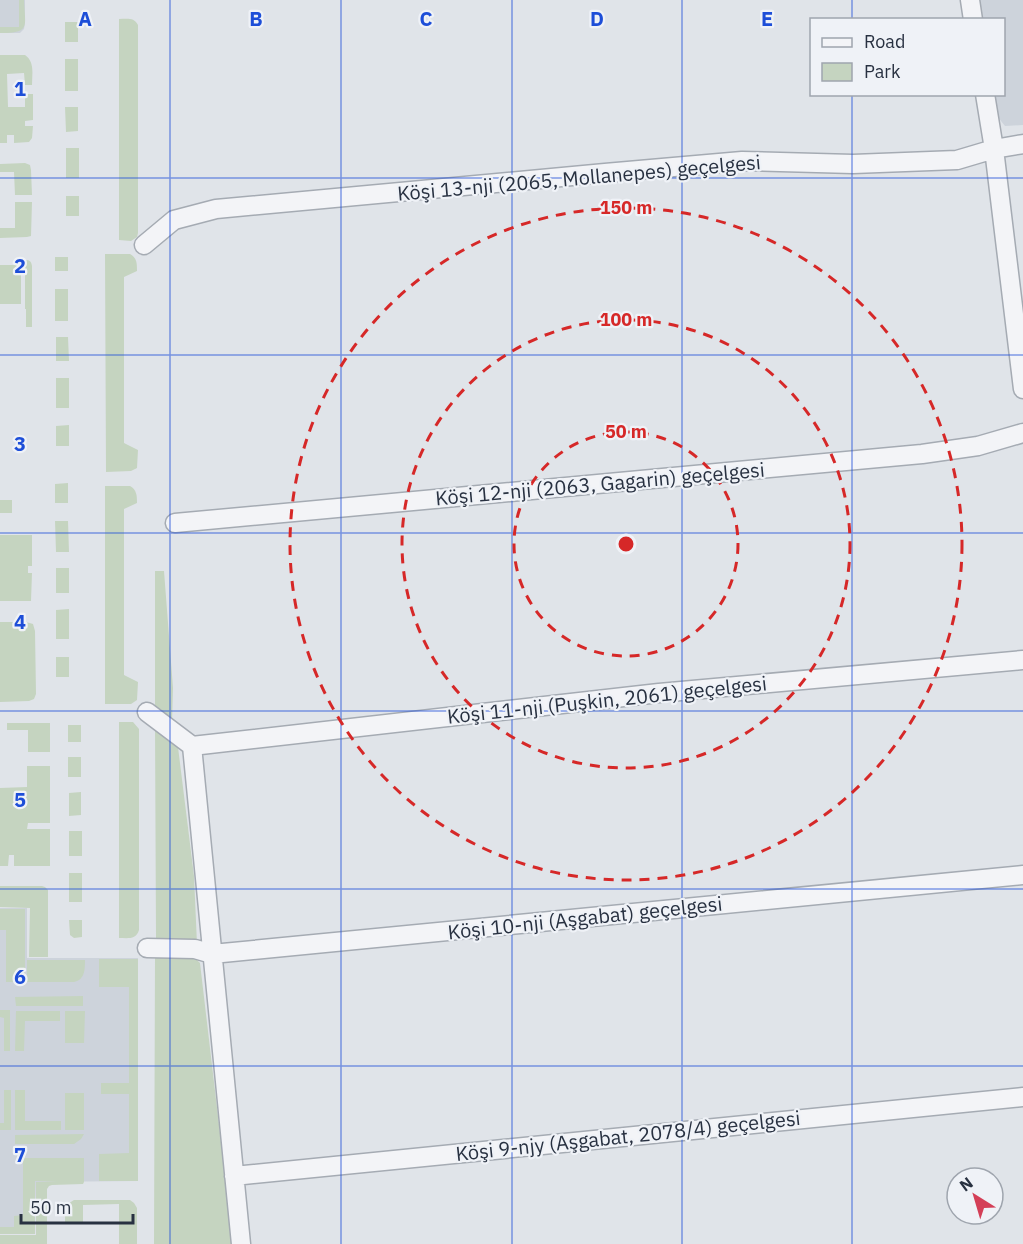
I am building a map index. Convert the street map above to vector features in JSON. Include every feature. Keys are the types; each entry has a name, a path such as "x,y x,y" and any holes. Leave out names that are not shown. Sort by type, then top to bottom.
{"street":[{"path":"970,0 973,18"},
{"path":"985,96 994,149 1023,389"},
{"name":"Köşi 13-nji (2065, Mollanepes) geçelgesi","path":"144,245 174,220 216,209 742,161 853,164 957,160 994,149 1023,144"},
{"name":"Köşi 12-nji (2063, Gagarin) geçelgesi","path":"175,523 922,454 978,446 1023,433"},
{"name":"Köşi 11-nji (Puşkin, 2061) geçelgesi","path":"192,746 659,693 1023,660"},
{"path":"147,712 192,746 241,1244"},
{"name":"Köşi 10-nji (Aşgabat) geçelgesi","path":"147,948 195,949 212,954 1023,875"},
{"name":"Köşi 9-njy (Aşgabat, 2078/4) geçelgesi","path":"234,1176 1023,1096"}],"shaded area":[{"path":"0,0 25,0 25,23 20,33 0,33"},
{"path":"980,0 1023,0 1023,125 1005,126 997,116 990,96 1005,96 1005,18 982,18"},
{"path":"0,908 27,908 27,958 138,958 138,1181 36,1182 35,1234 0,1234"}],"green space":[{"path":"19,0 24,0 24,27 17,32 0,33 0,27 19,27"},
{"path":"119,19 132,20 138,25 138,233 137,237 131,241 119,240"},
{"path":"65,22 78,22 78,42 65,42"},
{"path":"0,55 25,55 32,65 32,85 25,85 24,73 7,74 8,107 25,107 25,94 33,94 33,120 25,121 25,126 33,126 32,138 29,142 14,143 14,135 7,135 7,143 0,143"},
{"path":"65,59 78,59 78,91 65,91"},
{"path":"65,107 78,107 78,131 66,132"},
{"path":"66,148 79,148 79,178 66,178"},
{"path":"25,163 30,165 32,195 15,195 14,172 0,172 0,164"},
{"path":"66,196 79,196 79,216 66,216"},
{"path":"15,202 32,202 31,236 0,238 0,228 15,228"},
{"path":"105,254 130,254 137,263 137,271 124,277 124,443 138,450 137,468 131,471 106,472"},
{"path":"55,257 68,257 68,271 55,271"},
{"path":"23,260 29,261 32,266 32,327 26,327"},
{"path":"0,265 21,265 21,304 0,304"},
{"path":"55,289 68,289 68,321 55,321"},
{"path":"56,337 68,337 69,361 56,361"},
{"path":"56,378 69,378 69,408 56,408"},
{"path":"69,425 69,446 56,446 56,426"},
{"path":"68,483 68,503 55,503 55,484"},
{"path":"105,486 130,486 137,496 137,503 124,509 124,675 138,682 137,700 131,704 105,704"},
{"path":"0,500 12,500 12,513 0,513"},
{"path":"55,521 68,521 69,552 56,552"},
{"path":"0,535 32,535 32,566 28,566 28,573 32,573 31,601 0,601"},
{"path":"56,568 69,568 69,593 56,593"},
{"path":"155,571 164,571 173,688 172,722 155,712"},
{"path":"69,609 69,639 56,639 56,610"},
{"path":"0,622 33,624 36,694 34,699 0,702"},
{"path":"56,657 69,657 69,677 56,677"},
{"path":"119,722 133,722 139,729 139,930 134,937 128,938 119,938"},
{"path":"7,723 50,723 50,752 28,752 28,730 7,730"},
{"path":"68,725 81,725 81,742 68,742"},
{"path":"155,725 177,739 194,876 197,944 156,938"},
{"path":"68,757 81,757 81,777 68,777"},
{"path":"27,766 50,766 50,823 28,823 27,829 50,829 50,866 14,866 14,855 9,855 8,866 0,866 0,788 27,787"},
{"path":"81,792 81,815 69,816 69,793"},
{"path":"69,831 82,831 82,856 69,856"},
{"path":"69,873 82,873 82,902 69,902"},
{"path":"0,886 42,886 48,890 48,957 29,957 30,908 0,907"},
{"path":"0,909 25,909 25,982 6,982 6,930 0,930"},
{"path":"69,920 82,920 82,937 74,938 70,935"},
{"path":"193,956 200,963 233,1244 154,1244 155,957"},
{"path":"99,959 138,959 138,1181 99,1181 99,1154 129,1153 129,1094 101,1094 101,1083 129,1083 129,987 99,987"},
{"path":"27,960 85,960 82,977 78,981 27,982"},
{"path":"83,996 83,1006 16,1006 15,997"},
{"path":"0,1010 10,1010 10,1051 4,1051 4,1018 0,1017"},
{"path":"16,1011 60,1011 60,1021 25,1021 24,1051 15,1051"},
{"path":"65,1011 85,1011 84,1043 65,1043"},
{"path":"4,1090 11,1090 11,1130 0,1130 0,1123 4,1123"},
{"path":"15,1090 25,1090 25,1121 61,1121 61,1130 15,1130"},
{"path":"65,1093 84,1093 84,1130 65,1130"},
{"path":"84,1134 74,1144 15,1144 15,1135"},
{"path":"23,1158 84,1158 83,1184 52,1185 47,1189 47,1244 0,1244 0,1235 36,1235 36,1182 57,1182 35,1181 35,1234 0,1234 0,1227 14,1227 14,1216 23,1215"},
{"path":"74,1200 130,1200 137,1208 137,1244 119,1244 119,1204 83,1205 83,1223 65,1223 67,1207"}]}
